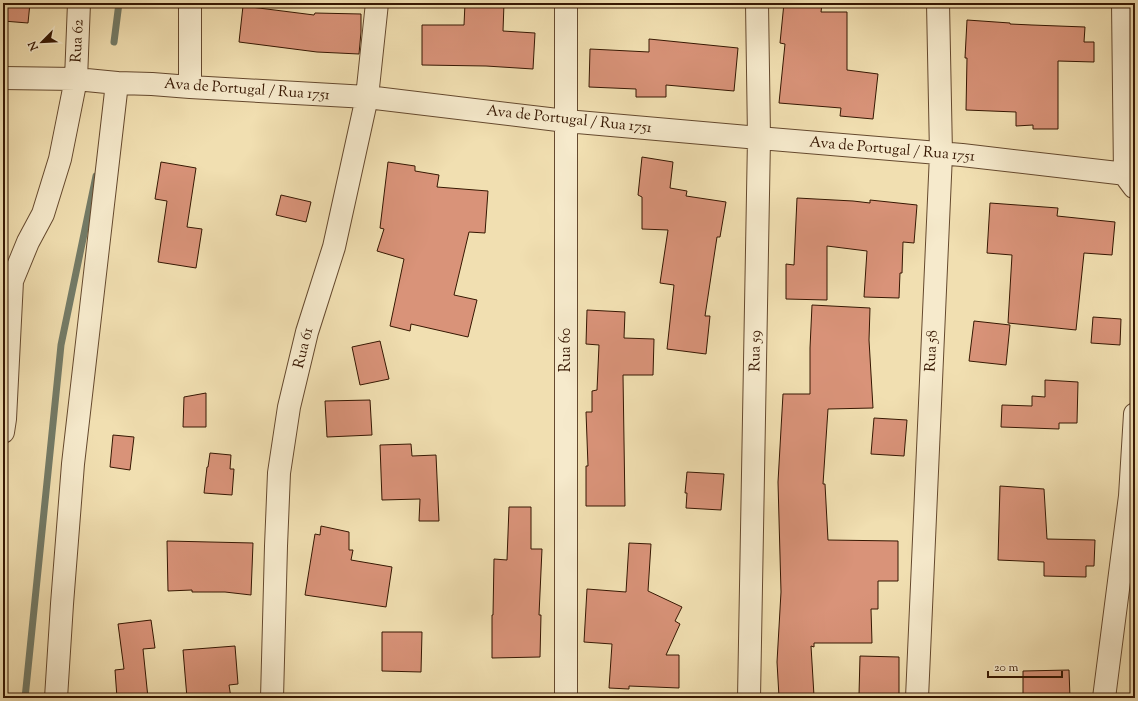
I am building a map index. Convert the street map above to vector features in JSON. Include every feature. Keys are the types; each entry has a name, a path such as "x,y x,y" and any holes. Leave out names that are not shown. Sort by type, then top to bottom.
{"street":[{"name":"Rua 62","path":"3,432 5,419 12,280 28,242 43,214 60,159 76,79 80,3"},
{"path":"190,3 190,87"},
{"name":"Rua 61","path":"272,698 279,473 289,407 307,332 334,247 367,97 377,3"},
{"name":"Rua 60","path":"566,3 566,698"},
{"name":"Rua 59","path":"749,698 759,138 757,3"},
{"name":"Rua 58","path":"917,698 941,154 938,3"},
{"path":"1123,3 1132,180"},
{"name":"Ava de Portugal / Rua 1751","path":"3,78 76,79 117,83 367,97 566,120 941,154 1132,180"},
{"path":"56,698 73,464 117,83"},
{"path":"1104,698 1130,496 1135,414"}],"building":[{"path":"3,3 30,3 28,23 3,21"},
{"path":"465,3 504,3 503,31 535,33 533,69 486,66 422,65 422,25 464,25"},
{"path":"784,3 822,4 821,12 847,12 847,70 878,74 873,119 840,116 841,108 779,103 785,44 780,43"},
{"path":"243,6 314,15 315,13 361,14 359,54 317,52 239,42"},
{"path":"967,20 1010,24 1085,27 1084,42 1094,42 1094,62 1058,61 1058,129 1033,129 1033,125 1016,126 1016,112 966,110 967,58 965,58"},
{"path":"649,39 738,48 734,91 666,85 666,97 636,97 636,89 589,87 590,49 649,52"},
{"path":"642,157 673,162 670,188 687,191 686,196 726,202 720,237 717,237 705,316 710,316 706,354 667,349 674,285 660,283 668,230 642,229 642,197 638,195"},
{"path":"161,162 196,168 187,227 202,229 196,268 158,262 167,201 155,199"},
{"path":"388,162 415,166 415,171 439,175 437,187 488,191 485,233 469,232 454,295 477,300 468,337 411,324 410,331 390,326 404,259 377,251 384,229 380,228"},
{"path":"281,195 311,202 306,222 276,215"},
{"path":"797,198 870,203 870,200 917,205 914,243 903,242 902,273 900,273 899,298 864,297 867,251 827,246 827,300 786,299 786,264 794,265"},
{"path":"990,203 1058,208 1057,216 1115,222 1112,255 1084,253 1076,330 1008,323 1012,255 987,253"},
{"path":"812,305 870,308 869,340 873,408 828,409 823,484 825,484 828,540 898,541 898,581 878,581 878,609 871,609 872,643 814,643 814,647 811,646 814,696 779,697 777,662 781,592 778,482 783,394 810,394"},
{"path":"587,310 625,312 624,338 654,339 653,375 623,375 625,506 586,506 586,466 588,466 586,412 592,412 592,391 597,390 599,345 586,344"},
{"path":"1093,317 1121,319 1120,345 1091,343"},
{"path":"974,321 1010,325 1006,365 969,361"},
{"path":"380,341 389,379 360,385 352,347"},
{"path":"1045,380 1078,382 1077,423 1059,423 1059,429 1001,427 1002,405 1032,406 1032,396 1045,397"},
{"path":"206,393 206,427 183,427 184,397"},
{"path":"370,400 372,435 327,437 325,401"},
{"path":"874,418 907,420 904,456 871,454"},
{"path":"113,435 134,437 130,470 110,467"},
{"path":"411,444 412,456 436,455 439,521 419,521 420,499 382,500 380,445"},
{"path":"210,453 231,455 230,469 234,469 232,495 204,493"},
{"path":"687,472 724,474 721,510 686,508 687,493 685,493"},
{"path":"1000,486 1044,489 1047,539 1095,540 1094,566 1086,566 1086,577 1044,576 1044,562 998,560"},
{"path":"509,507 531,507 531,549 542,549 539,615 541,615 540,657 492,658 494,559 507,560"},
{"path":"321,526 349,532 349,550 353,550 351,560 392,567 386,607 305,595 315,534 320,535"},
{"path":"167,541 253,543 251,595 225,592 192,592 192,590 168,591"},
{"path":"629,543 651,544 648,591 682,607 675,621 680,624 666,655 679,655 679,688 629,686 629,689 609,688 612,644 584,642 587,589 626,592"},
{"path":"151,620 155,648 143,649 148,698 117,698 115,670 124,669 118,624"},
{"path":"382,632 422,632 421,672 382,671"},
{"path":"235,646 238,684 229,685 231,698 187,698 183,650"},
{"path":"860,656 899,657 899,696 859,695"},
{"path":"1069,670 1070,698 1037,698 1023,696 1023,671"}],"waterway":[{"path":"114,42 119,3"},
{"path":"25,698 61,345 96,176"}]}
